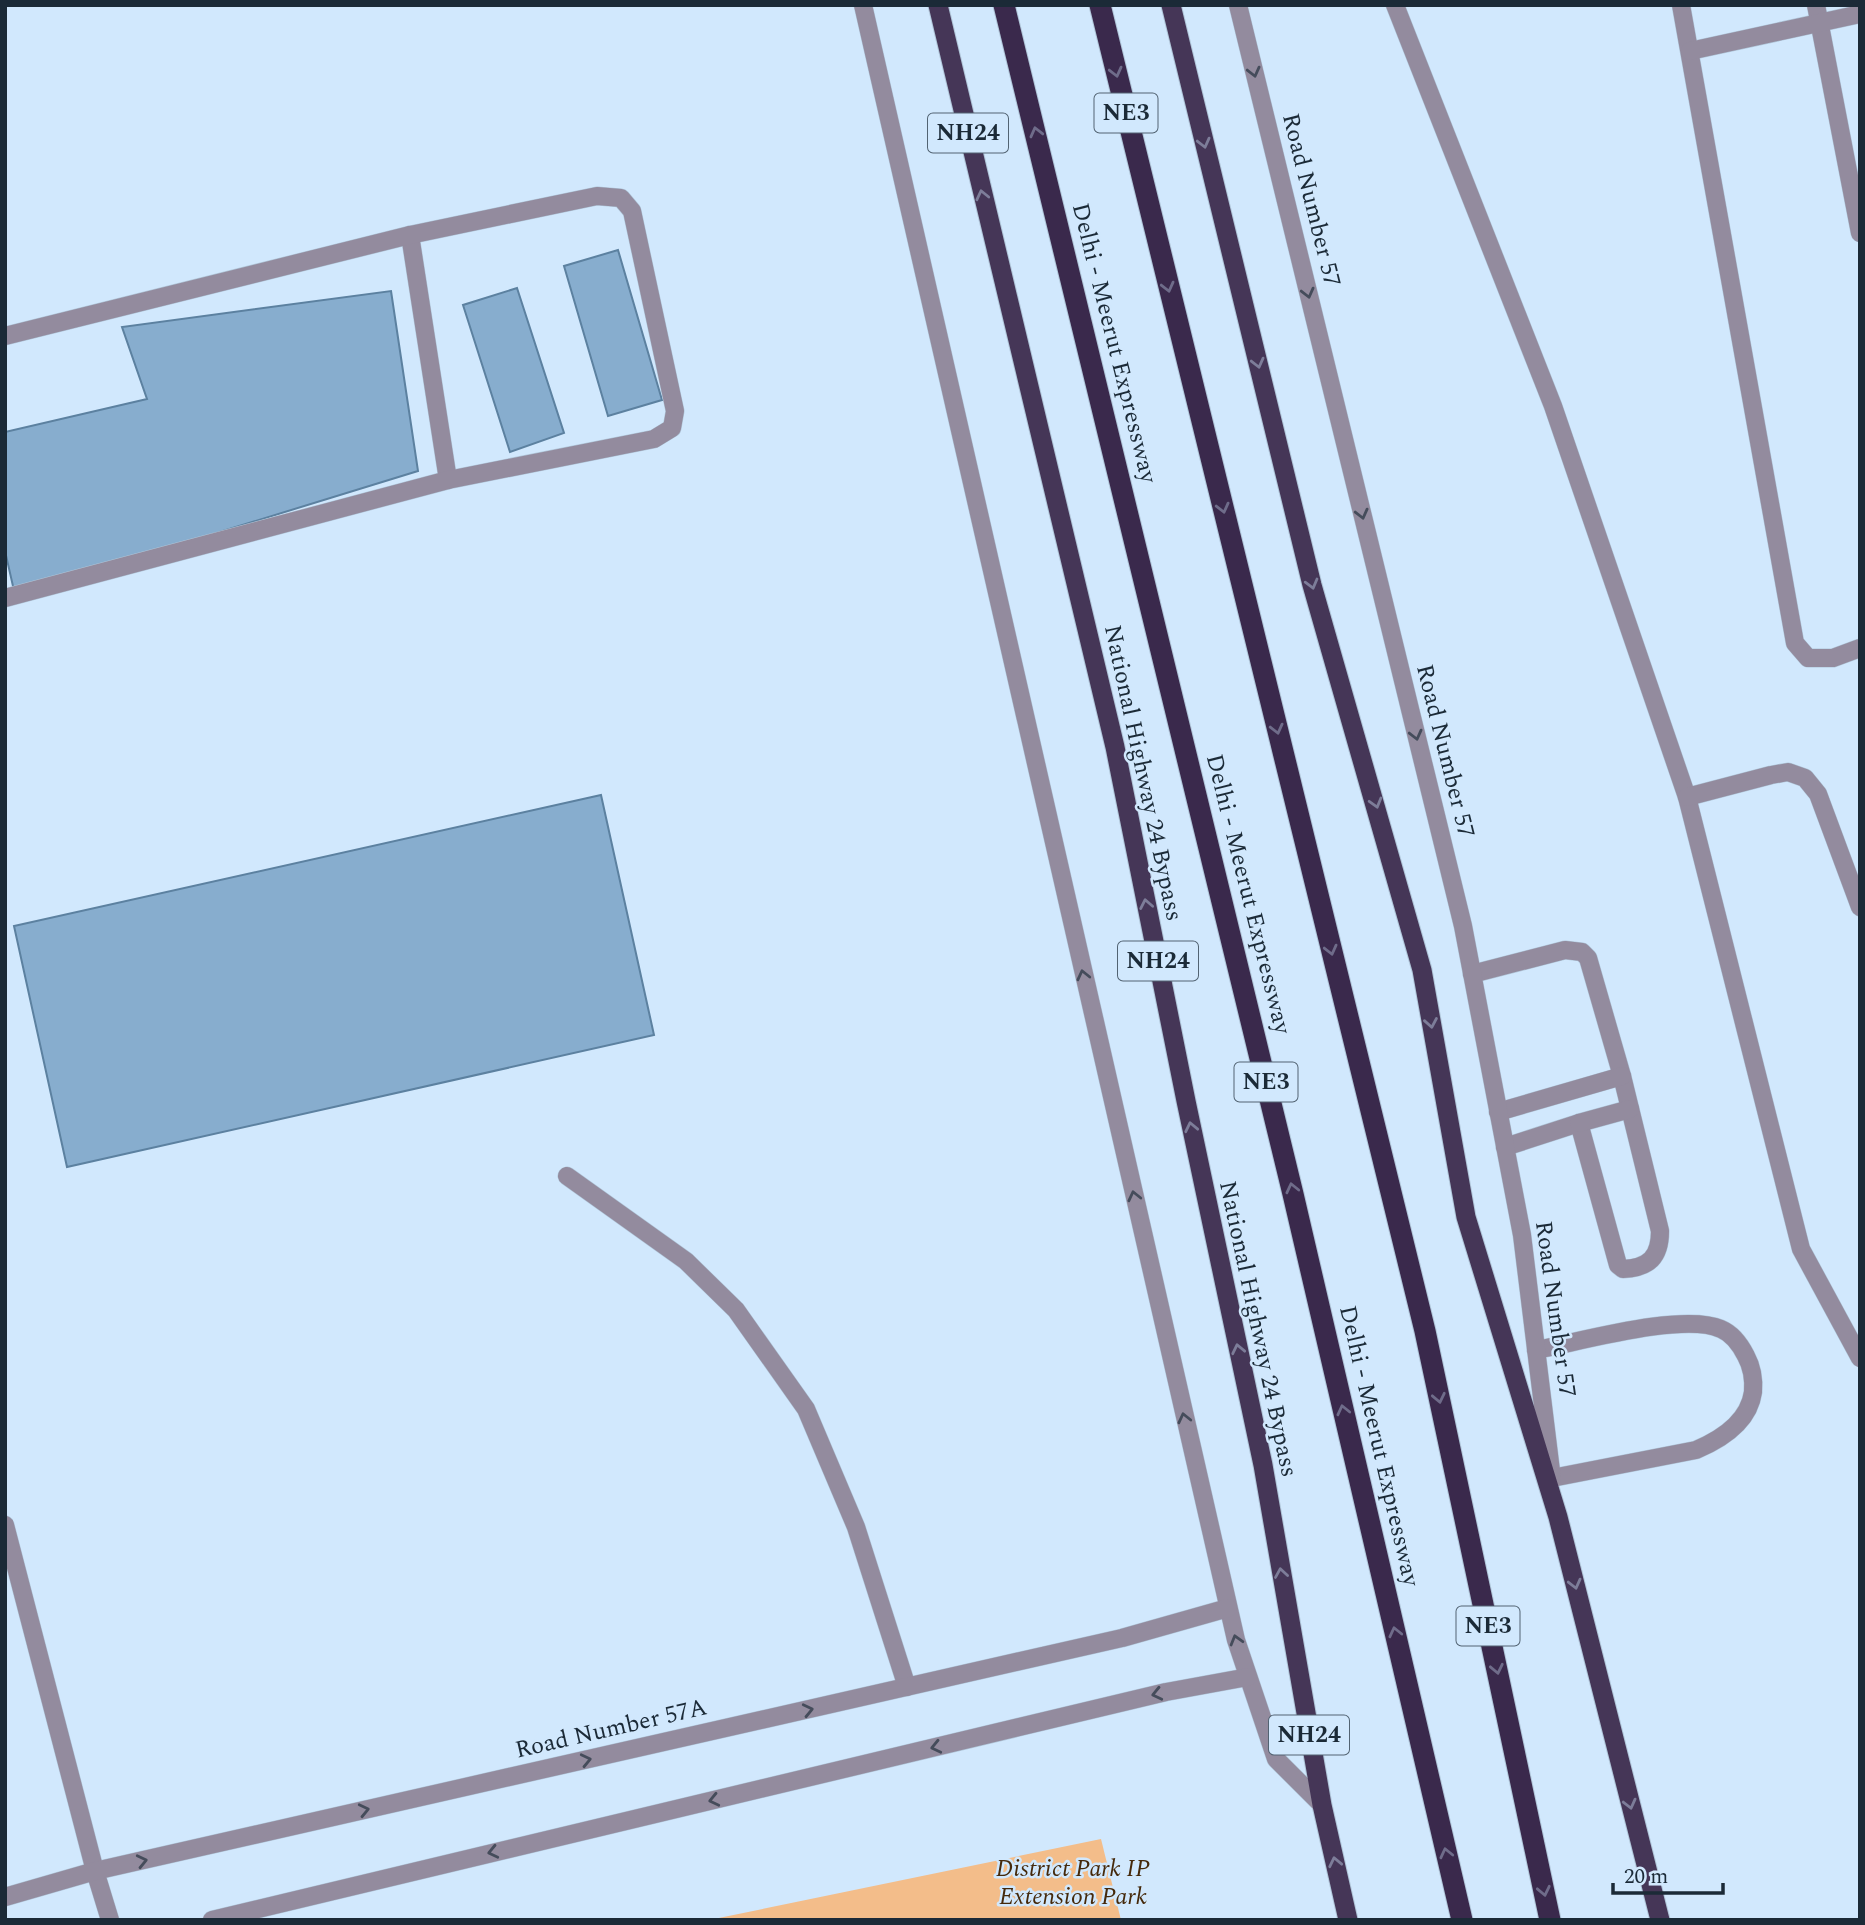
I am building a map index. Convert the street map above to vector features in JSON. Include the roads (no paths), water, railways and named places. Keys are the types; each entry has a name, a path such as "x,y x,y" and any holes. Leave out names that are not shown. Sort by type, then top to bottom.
{"highway":[{"name":"National Highway 24 Bypass","path":"938,5 1115,747 1263,1465 1322,1805 1348,1920"},
{"name":"Delhi - Meerut Expressway","path":"1004,5 1293,1194 1462,1920"},
{"name":"NE3","path":"1100,5 1425,1331 1550,1920"},
{"path":"1171,5 1312,585 1422,970 1466,1217 1558,1517 1660,1920"}],"street":[{"path":"863,5 1228,1608 1276,1759 1322,1805"},
{"name":"Road Number 57","path":"1238,5 1463,926 1522,1236 1558,1517"},
{"path":"1395,5 1553,406 1687,797 1801,1249 1860,1358"},
{"path":"1681,5 1795,643 1808,658 1833,658 1860,648"},
{"path":"1690,51 1818,14 1860,14"},
{"path":"1818,14 1860,233"},
{"path":"5,336 410,234 597,195 621,198 632,211 675,411 672,428 654,439 448,480 5,598"},
{"path":"410,234 448,480"},
{"path":"1687,797 1788,772 1805,778 1818,794 1860,908"},
{"path":"1472,974 1564,950 1582,952 1588,958 1622,1076 1660,1239 1660,1247 1654,1258 1636,1269 1623,1269 1614,1256 1579,1123"},
{"path":"1498,1112 1622,1076"},
{"path":"1505,1147 1630,1109"},
{"path":"568,1177 686,1261 736,1310 806,1409 856,1527 907,1687"},
{"path":"1536,1350 1664,1325 1687,1324 1720,1328 1737,1340 1750,1363 1754,1382 1751,1403 1737,1424 1717,1441 1696,1450 1552,1478"},
{"path":"5,1525 110,1920"},
{"name":"Road Number 57A","path":"5,1897 95,1871 1122,1638 1228,1608"},
{"path":"212,1920 1139,1698 1248,1677"}],"park label":[{"name":"District Park IP Extension Park","path":"1073,1883"}]}
